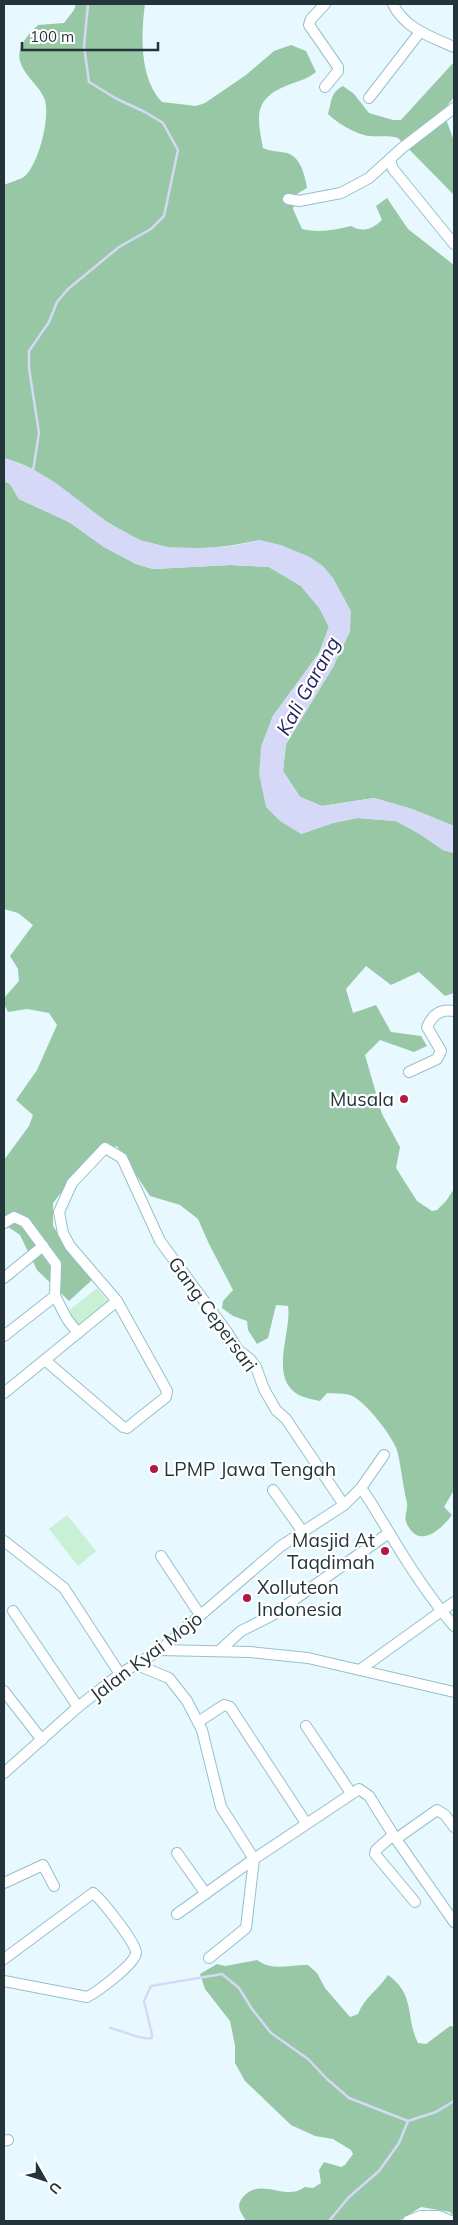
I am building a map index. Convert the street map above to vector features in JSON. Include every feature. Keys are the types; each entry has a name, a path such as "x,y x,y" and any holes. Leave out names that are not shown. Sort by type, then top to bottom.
{"street":[{"path":"325,86 338,71 338,67 309,25 311,19 326,4"},
{"path":"393,4 402,18 420,32 454,47"},
{"path":"369,98 420,32"},
{"path":"288,199 299,201 341,193 369,178 407,144 454,108"},
{"path":"390,160 393,168 454,244"},
{"path":"409,1072 437,1059 441,1051 427,1027 438,1012 454,1011"},
{"name":"Gang Cepersari","path":"118,1301 70,1246 63,1233 59,1215 72,1183 105,1148 122,1158 160,1241 227,1332 238,1350 250,1359 276,1410 286,1419 344,1505"},
{"path":"4,1223 14,1217 20,1219 57,1266 54,1287 55,1296 78,1333"},
{"path":"4,1278 42,1246"},
{"path":"4,1336 55,1296"},
{"path":"4,1393 118,1301 167,1391 164,1400 128,1428 123,1427 46,1361"},
{"name":"Jalan Kyai Mojo","path":"4,1773 78,1707 120,1674 160,1650 282,1546 344,1505 361,1488 384,1454"},
{"path":"361,1488 376,1508 389,1533 441,1611 454,1626"},
{"path":"273,1490 303,1532"},
{"path":"219,1651 241,1631 271,1616 389,1533"},
{"path":"5,1546 64,1588 120,1674"},
{"path":"160,1556 200,1615"},
{"path":"362,1670 454,1602"},
{"path":"13,1611 78,1707"},
{"path":"160,1650 250,1652 308,1658 454,1692"},
{"path":"137,1665 172,1681 187,1701 202,1730 221,1807 254,1858 246,1928 209,1958"},
{"path":"4,1691 42,1740"},
{"path":"198,1722 224,1705 230,1707 306,1823"},
{"path":"306,1726 351,1793"},
{"path":"176,1914 254,1858 359,1789 367,1794 454,1922"},
{"path":"415,1902 375,1854 376,1850 437,1810 445,1815 454,1828"},
{"path":"177,1853 206,1894"},
{"path":"4,1883 43,1865 54,1886"},
{"path":"4,1959 93,1893 125,1933 136,1952 128,1965 87,1997 4,1981"},
{"path":"408,2221 439,2216 450,2221"}],"green space":[{"path":"76,4 145,4 143,55 145,68 149,81 162,102 196,106 205,103 246,75 274,51 291,45 306,51 316,72 268,96 260,110 259,118 263,148 292,155 302,168 307,188 297,194 293,209 302,229 320,231 351,226 363,230 371,228 382,220 376,206 387,198 408,229 454,265 454,826 412,809 374,798 322,806 300,797 283,771 286,744 333,667 350,631 260,540 200,549 154,545 111,525 46,477 22,464 4,458 4,185 25,176 30,170 39,151 46,118 43,95 28,76 19,56 24,41 38,25 64,23 74,10"},
{"path":"454,62 454,97 443,111 454,141 454,195 398,138 370,136 353,131 328,114 334,95 343,86 354,94 369,113 393,120 401,120"},
{"path":"4,481 10,484 19,499 69,522 104,547 136,564 153,569 230,565 269,567 301,586 320,609 329,627 319,653 273,716 261,747 301,834 333,823 357,818 396,821 420,834 443,850 454,853 454,993 445,996 419,972 391,985 366,966 346,989 353,1013 376,1005 391,1032 421,1036 427,1046 414,1052 380,1040 365,1055 382,1114 400,1147 396,1168 417,1201 432,1211 437,1210 454,1189 454,1490 444,1507 452,1515 441,1527 429,1535 417,1535 406,1522 407,1503 397,1450 384,1428 370,1411 350,1395 327,1393 320,1401 301,1396 291,1389 285,1379 283,1368 288,1306 276,1305 268,1338 257,1344 248,1330 247,1321 233,1316 222,1308 223,1301 233,1290 198,1219 180,1205 150,1196 117,1146 98,1154 81,1168 53,1203 53,1226 69,1250 93,1279 69,1301 37,1270 20,1235 4,1224 4,1160 29,1126 33,1115 16,1100 37,1070 57,1025 49,1013 27,1009 8,1012 4,1004 4,998 19,981 18,969 10,956 33,925 18,913 4,909"},
{"path":"97,1288 110,1304 79,1329 66,1313"},
{"path":"67,1515 96,1551 78,1566 49,1529"},
{"path":"257,1960 263,1964 275,1967 308,1965 317,1973 325,1988 350,2017 358,2014 364,2003 388,1975 403,1990 418,2043 426,2044 450,2026 454,2027 454,2216 450,2212 421,2207 399,2221 246,2221 239,2204 250,2191 265,2189 289,2192 305,2187 313,2188 321,2183 319,2170 324,2162 341,2167 345,2165 353,2154 351,2150 333,2139 315,2136 291,2125 245,2081 235,2063 235,2045 230,2021 205,1989 200,1974 217,1964 225,1966"}],"water":[{"name":"Kali Garang","path":"4,458 31,468 56,483 107,522 140,540 168,547 197,548 233,546 260,540 281,545 310,557 323,566 333,578 351,611 350,631 333,667 286,743 283,771 300,797 322,806 374,798 412,809 454,826 454,853 443,850 420,834 396,821 357,818 333,823 301,834 280,821 266,807 259,774 261,747 273,716 319,653 329,627 320,609 301,586 269,567 230,565 153,569 136,564 104,547 69,522 19,499 10,484 4,481"}],"waterway":[{"path":"33,471 39,433 29,368 29,351 49,322 57,302 68,289 119,247 151,229 164,216 178,150 163,123 89,82 84,46 88,4"},
{"path":"110,2028 137,2037 152,2038 144,2001 151,1986 222,1974 239,1988 252,2009 271,2033 308,2059 349,2098 408,2121 436,2112 454,2101"},
{"path":"329,2221 349,2197 379,2171 399,2143 408,2121"}],"place":[{"name":"Musala","path":"404,1099"},
{"name":"LPMP Jawa Tengah","path":"154,1469"},
{"name":"Masjid At Taqdimah","path":"385,1551"},
{"name":"Xolluteon Indonesia","path":"247,1598"}]}
